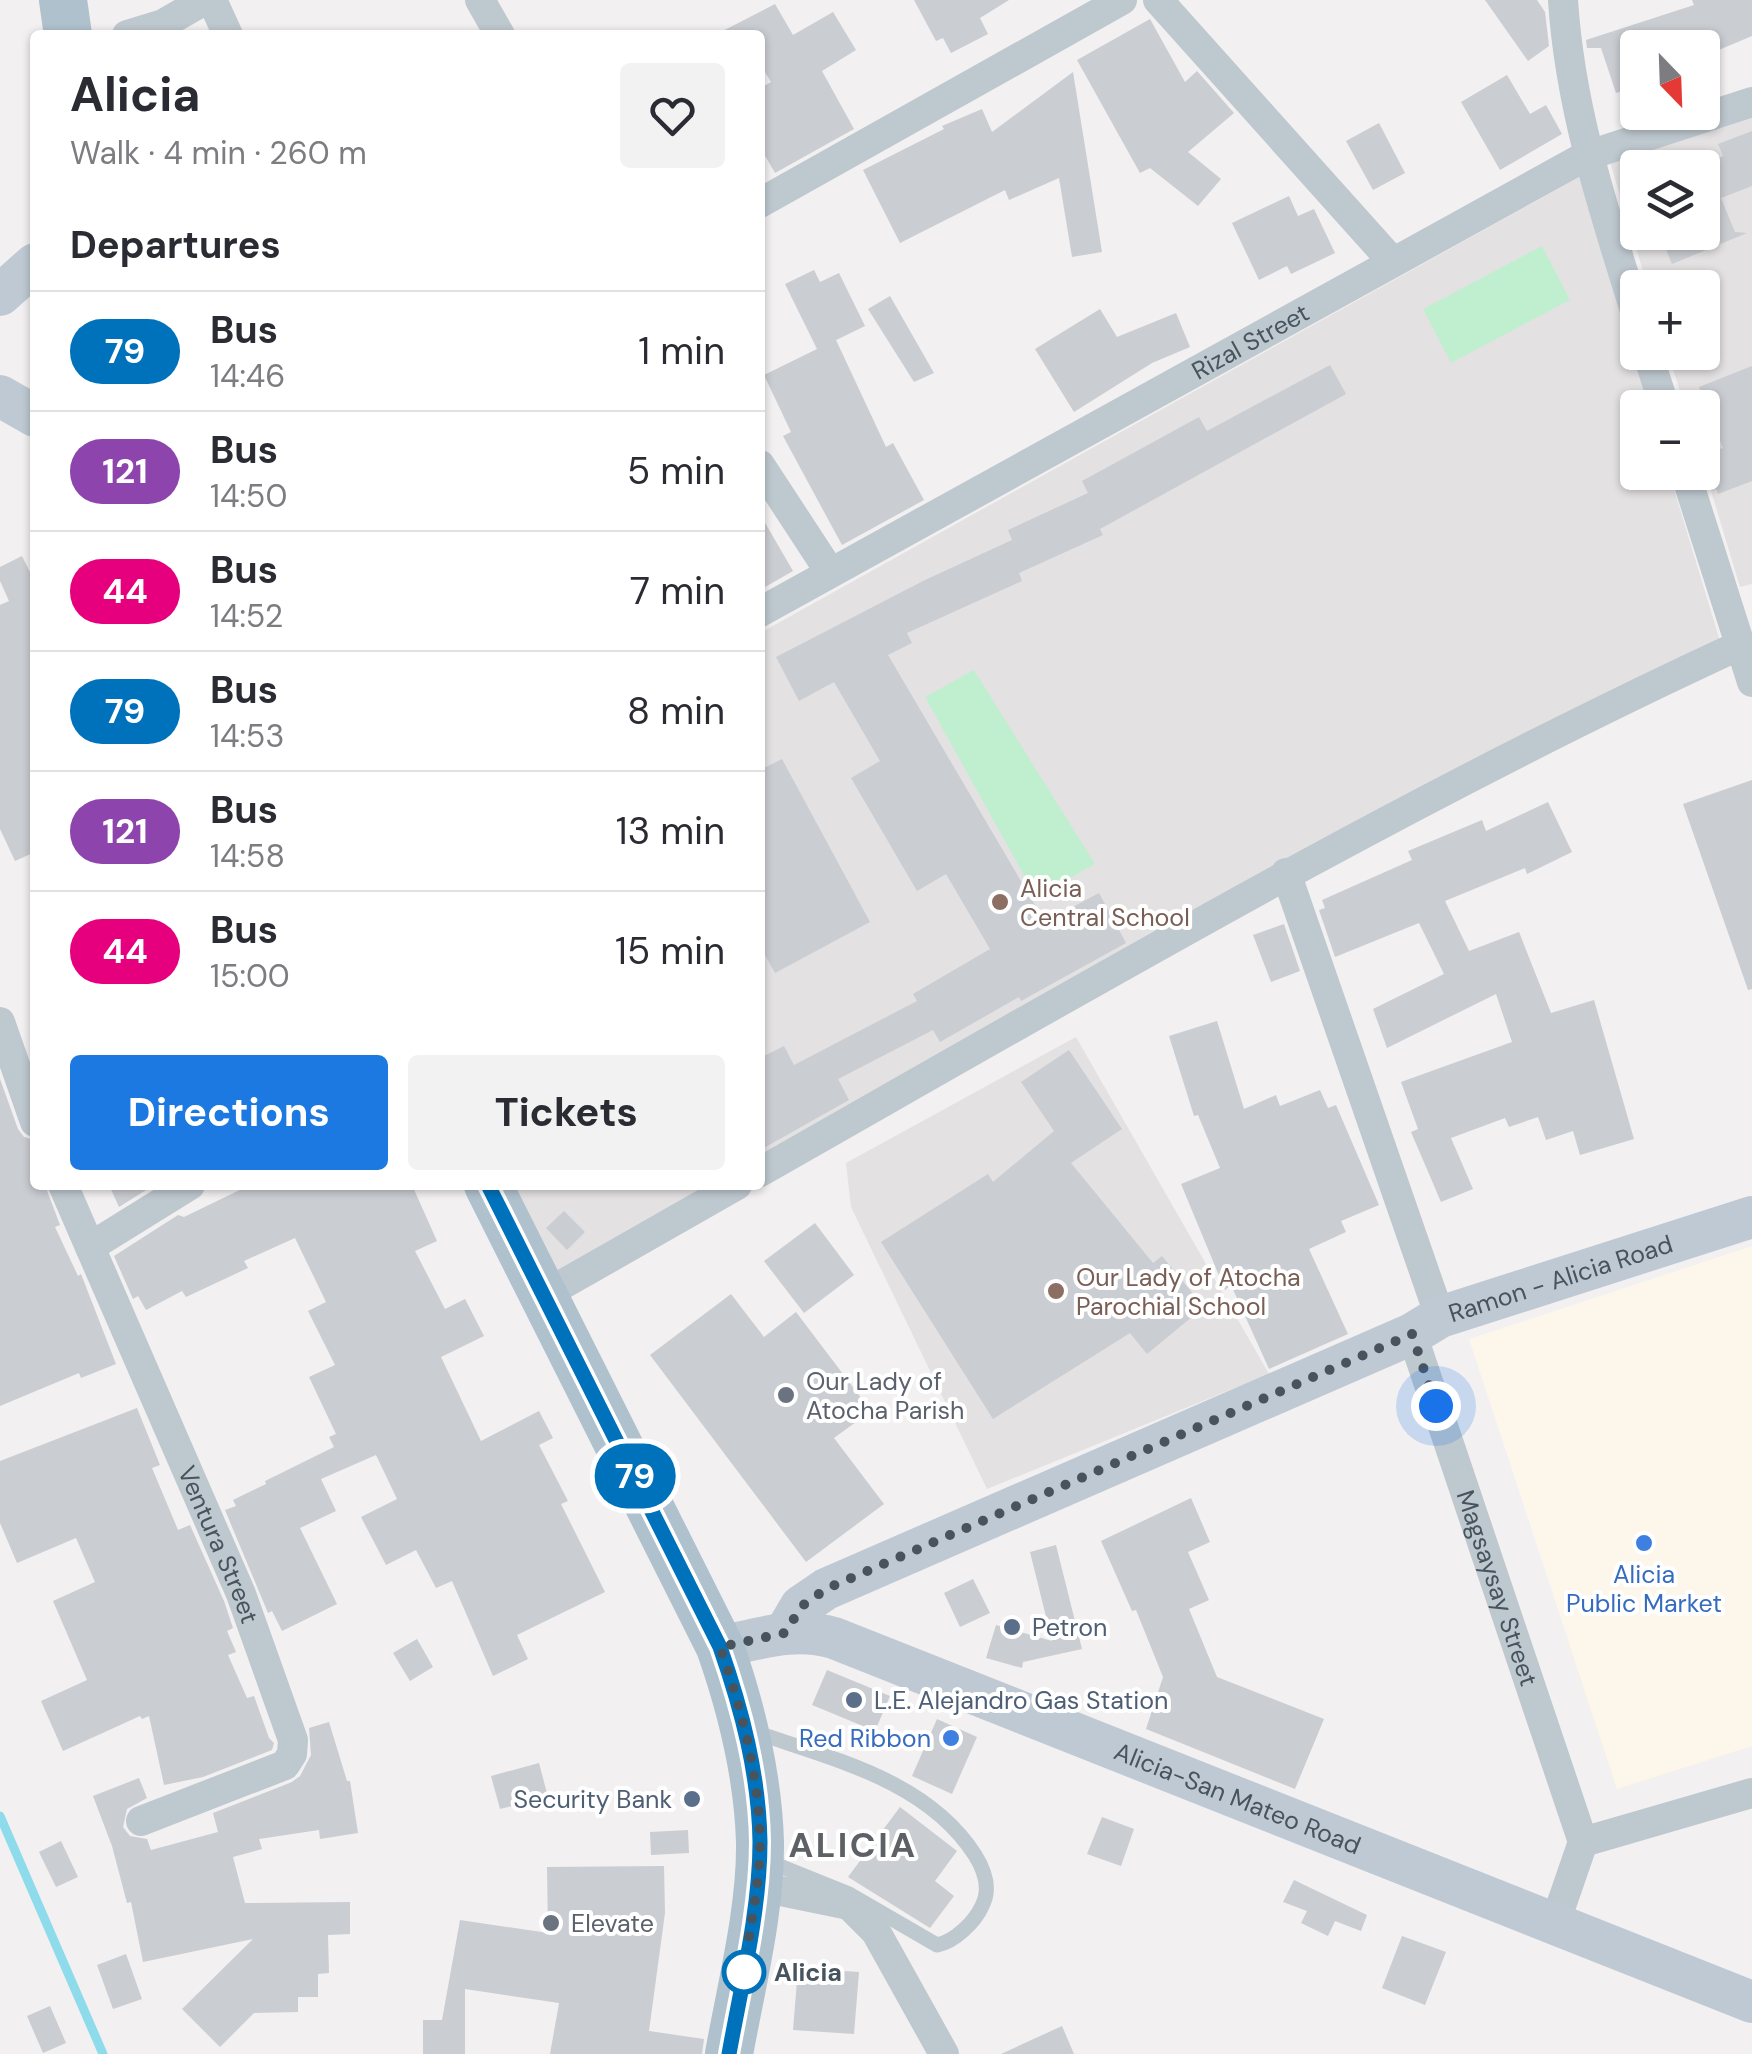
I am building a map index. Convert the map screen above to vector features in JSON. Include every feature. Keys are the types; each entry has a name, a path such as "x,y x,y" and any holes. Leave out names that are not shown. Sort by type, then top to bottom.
{"main road":[{"path":"63,0 67,30"},
{"path":"0,294 30,268"},
{"path":"0,396 30,413"},
{"path":"491,1190 720,1647 745,1728 758,1812 758,1872 729,2054"},
{"name":"Ramon - Alicia Road","path":"785,1633 802,1606 826,1589 1426,1326 1752,1217"},
{"name":"Alicia-San Mateo Road","path":"720,1647 785,1633 811,1631 834,1638 1752,2002"}],"street":[{"path":"143,30 208,0 225,30"},
{"path":"480,0 497,30"},
{"path":"765,200 1122,0"},
{"path":"1158,0 1392,260"},
{"path":"1562,0 1566,56 1586,156 1622,270"},
{"name":"Rizal Street","path":"765,609 1586,156 1752,102"},
{"path":"765,473 830,572"},
{"path":"1690,490 1752,682"},
{"path":"765,1169 1286,874 1606,707 1738,646"},
{"name":"Magsaysay Street","path":"1286,874 1582,1842"},
{"path":"0,1022 30,1108"},
{"name":"Ventura Street","path":"65,1190 242,1594 294,1740 285,1766 141,1821"},
{"path":"90,1247 182,1190"},
{"path":"544,1294 728,1190"},
{"path":"1555,1923 1582,1842 1752,1793"},
{"path":"758,1872 849,1905 876,1932 944,2054"}],"lane":[{"path":"745,1728 879,1776 941,1813 967,1842 981,1864 987,1884 982,1907 956,1937 937,1945 849,1894 758,1872"}],"shaded area":[{"path":"1752,113 1752,584 1740,587 1711,490 1720,490 1720,390 1680,390 1673,370 1720,370 1720,270 1643,270 1637,250 1720,250 1720,150 1637,150 1699,130 1720,130 1720,123"},
{"path":"1620,155 1620,195 1609,159"},
{"name":"Alicia Central School","path":"1581,176 1620,307 1620,370 1639,370 1645,390 1620,390 1620,490 1674,490 1720,641 765,1160 765,630"},
{"name":"Our Lady of Atocha Parochial School","path":"1076,1037 1269,1374 987,1489 851,1207 846,1163"},
{"path":"507,1190 710,1190 550,1277"},
{"name":"Alicia Public Market","path":"1752,1246 1752,1746 1617,1789 1469,1339"}],"green space":[{"path":"1542,246 1570,300 1451,363 1423,309"},
{"path":"974,670 1095,864 1036,897 925,697"}],"building":[{"path":"914,0 1009,0 980,18 988,34 951,53 943,38 936,41"},
{"path":"1485,0 1537,0 1545,12 1549,46 1528,61"},
{"path":"1692,0 1752,0 1752,36 1720,49 1720,30 1620,30 1620,92 1616,93 1601,48 1587,48 1586,40 1694,5"},
{"path":"775,4 793,35 833,12 856,50 822,71 854,129 775,173 765,156 765,85 771,82 765,72 765,30 725,30"},
{"path":"1150,19 1185,82 1197,71 1234,113 1188,152 1221,179 1198,206 1150,168 1140,173 1077,60"},
{"path":"1073,72 1102,252 1072,257 1059,178 1009,200 1005,190 900,243 863,170 944,129 942,126 982,109 992,132"},
{"path":"1507,75 1530,114 1546,105 1562,134 1500,170 1461,102"},
{"path":"1379,123 1405,173 1373,190 1346,141"},
{"path":"1752,131 1752,186 1721,198 1735,232 1747,233 1720,244 1720,157 1723,156 1718,144"},
{"path":"1289,196 1298,216 1314,209 1335,253 1291,274 1287,266 1259,280 1232,223"},
{"path":"1666,250 1706,250 1672,264"},
{"path":"814,270 820,282 839,273 865,326 836,340 886,447 893,443 924,500 842,545 783,436 791,432 765,377 817,349 785,284"},
{"path":"890,296 934,373 914,382 868,309"},
{"path":"1100,309 1117,337 1176,313 1190,347 1152,363 1074,412 1035,349"},
{"path":"1330,365 1346,394 1100,529 1103,535 1019,573 1022,581 907,633 912,643 888,655 1045,922 1099,893 1126,943 940,1042 933,1030 838,1079 849,1100 765,1147 765,1056 784,1046 794,1065 917,1001 913,994 990,949 946,874 917,891 851,778 880,761 834,682 799,701 776,657 1012,540 1008,530 1088,493 1082,481 1199,417 1207,431"},
{"path":"1752,366 1752,481 1718,494 1723,448 1720,390 1699,387"},
{"path":"765,523 793,571 765,587"},
{"path":"22,556 30,572 30,854 15,861 0,829 0,605 9,601 0,581 0,567"},
{"path":"782,759 870,922 775,973 765,955 765,768"},
{"path":"1752,780 1752,989 1748,990 1683,804"},
{"path":"1548,802 1572,852 1527,874 1525,868 1445,901 1469,951 1519,932 1551,1013 1594,1000 1634,1139 1580,1155 1573,1131 1546,1140 1538,1117 1509,1127 1505,1118 1451,1138 1473,1189 1441,1202 1411,1132 1418,1129 1401,1082 1512,1042 1496,994 1387,1048 1373,1009 1444,974 1419,923 1335,957 1319,910 1325,908 1322,900 1412,860 1408,851 1482,820 1486,831"},
{"path":"1284,924 1300,971 1271,982 1253,935"},
{"path":"1217,1021 1244,1109 1276,1095 1280,1106 1320,1090 1328,1108 1336,1105 1379,1205 1341,1221 1346,1232 1309,1249 1348,1334 1269,1369 1231,1285 1225,1290 1181,1184 1220,1168 1198,1115 1194,1116 1169,1036"},
{"path":"1069,1050 1122,1129 1071,1163 1153,1263 1162,1256 1204,1307 1147,1354 1130,1333 993,1419 881,1242 988,1174 993,1182 1054,1131 1021,1082"},
{"path":"0,1079 18,1129 30,1139 30,1190 47,1190 60,1225 55,1227 78,1276 81,1274 116,1364 81,1378 79,1373 0,1406"},
{"path":"111,1190 146,1190 119,1207"},
{"path":"240,1190 414,1190 437,1241 415,1251 445,1309 465,1299 484,1336 441,1357 481,1441 539,1411 553,1438 539,1445 568,1501 561,1504 605,1592 517,1635 528,1659 493,1676 452,1581 436,1588 416,1550 386,1565 361,1517 397,1499 376,1455 321,1479 336,1511 300,1528 337,1604 282,1631 272,1611 268,1613 225,1510 236,1506 233,1500 266,1484 265,1481 334,1447 329,1437 336,1434 309,1377 335,1365 308,1311 326,1302 295,1238 244,1261 248,1268 186,1297 182,1291 146,1310 138,1296 133,1299 114,1256 178,1215 184,1217"},
{"path":"564,1211 585,1232 567,1250 546,1228"},
{"path":"815,1223 854,1275 804,1313 764,1261"},
{"path":"731,1294 764,1337 796,1312 871,1411 834,1438 884,1504 806,1562 650,1355"},
{"path":"137,1408 160,1465 152,1468 178,1530 190,1525 224,1601 233,1628 227,1631 236,1652 228,1655 247,1698 254,1696 274,1743 272,1750 203,1777 164,1785 149,1716 140,1716 63,1751 41,1701 87,1680 53,1601 95,1582 76,1538 17,1563 0,1523 0,1461"},
{"path":"1191,1498 1210,1542 1188,1552 1209,1600 1189,1609 1217,1677 1324,1719 1295,1789 1146,1729 1163,1677 1136,1610 1132,1611 1101,1541"},
{"path":"1056,1545 1082,1649 1023,1662 1022,1668 986,1658 996,1625 1052,1641 1030,1552"},
{"path":"973,1579 990,1613 960,1627 944,1593"},
{"path":"417,1639 433,1667 410,1681 393,1653"},
{"path":"827,1670 890,1696 875,1731 812,1705"},
{"path":"937,1719 977,1737 952,1794 912,1776"},
{"path":"329,1722 350,1781 358,1833 320,1839 319,1830 259,1839 262,1849 233,1857 245,1903 350,1902 350,1934 328,1935 329,1973 318,1974 318,1997 298,1997 298,2012 254,2013 220,2047 182,2009 253,1939 143,1962 131,1902 127,1903 93,1796 139,1778 147,1798 127,1809 123,1827 130,1836 147,1839 151,1850 218,1832 213,1813 300,1776 311,1755 309,1728"},
{"path":"539,1763 548,1797 500,1809 491,1776"},
{"path":"900,1807 957,1851 935,1881 954,1896 930,1928 848,1877"},
{"path":"1102,1817 1134,1829 1121,1866 1087,1854"},
{"path":"688,1830 689,1853 651,1855 650,1832"},
{"path":"61,1841 78,1877 56,1887 39,1852"},
{"path":"664,1866 665,1913 649,2031 704,2039 702,2054 550,2054 559,2003 465,1989 465,2054 423,2054 423,2020 442,2020 460,1920 548,1933 547,1867"},
{"path":"1294,1880 1367,1915 1361,1931 1335,1921 1328,1936 1301,1923 1307,1911 1283,1902"},
{"path":"1402,1936 1446,1952 1425,2005 1382,1988"},
{"path":"126,1954 142,1999 113,2009 97,1965"},
{"path":"798,1968 859,1972 854,2034 793,2030"},
{"path":"50,2006 66,2043 43,2053 27,2016"},
{"path":"1062,2026 1074,2054 1001,2054"}],"waterway":[{"path":"0,1816 103,2054"}],"bus line":[{"name":"79","path":"491,1190 720,1647 749,1744 760,1845 729,2054"}],"place":[{"name":"Alicia Central School","path":"1000,902"},
{"name":"Our Lady of Atocha Parochial School","path":"1056,1291"},
{"name":"Our Lady of Atocha Parish","path":"786,1395"},
{"name":"Alicia Public Market","path":"1644,1543"},
{"name":"Petron","path":"1012,1627"},
{"name":"L.E. Alejandro Gas Station","path":"854,1700"},
{"name":"Red Ribbon","path":"951,1738"},
{"name":"Security Bank","path":"692,1799"},
{"name":"Elevate","path":"551,1923"},
{"name":"Alicia","path":"744,1972"}],"district":[{"name":"ALICIA","path":"853,1845"}],"route":[{"path":"744,1972 759,1858 758,1812 749,1744 720,1647 785,1633 802,1606 826,1589 1412,1334 1436,1406"}]}
